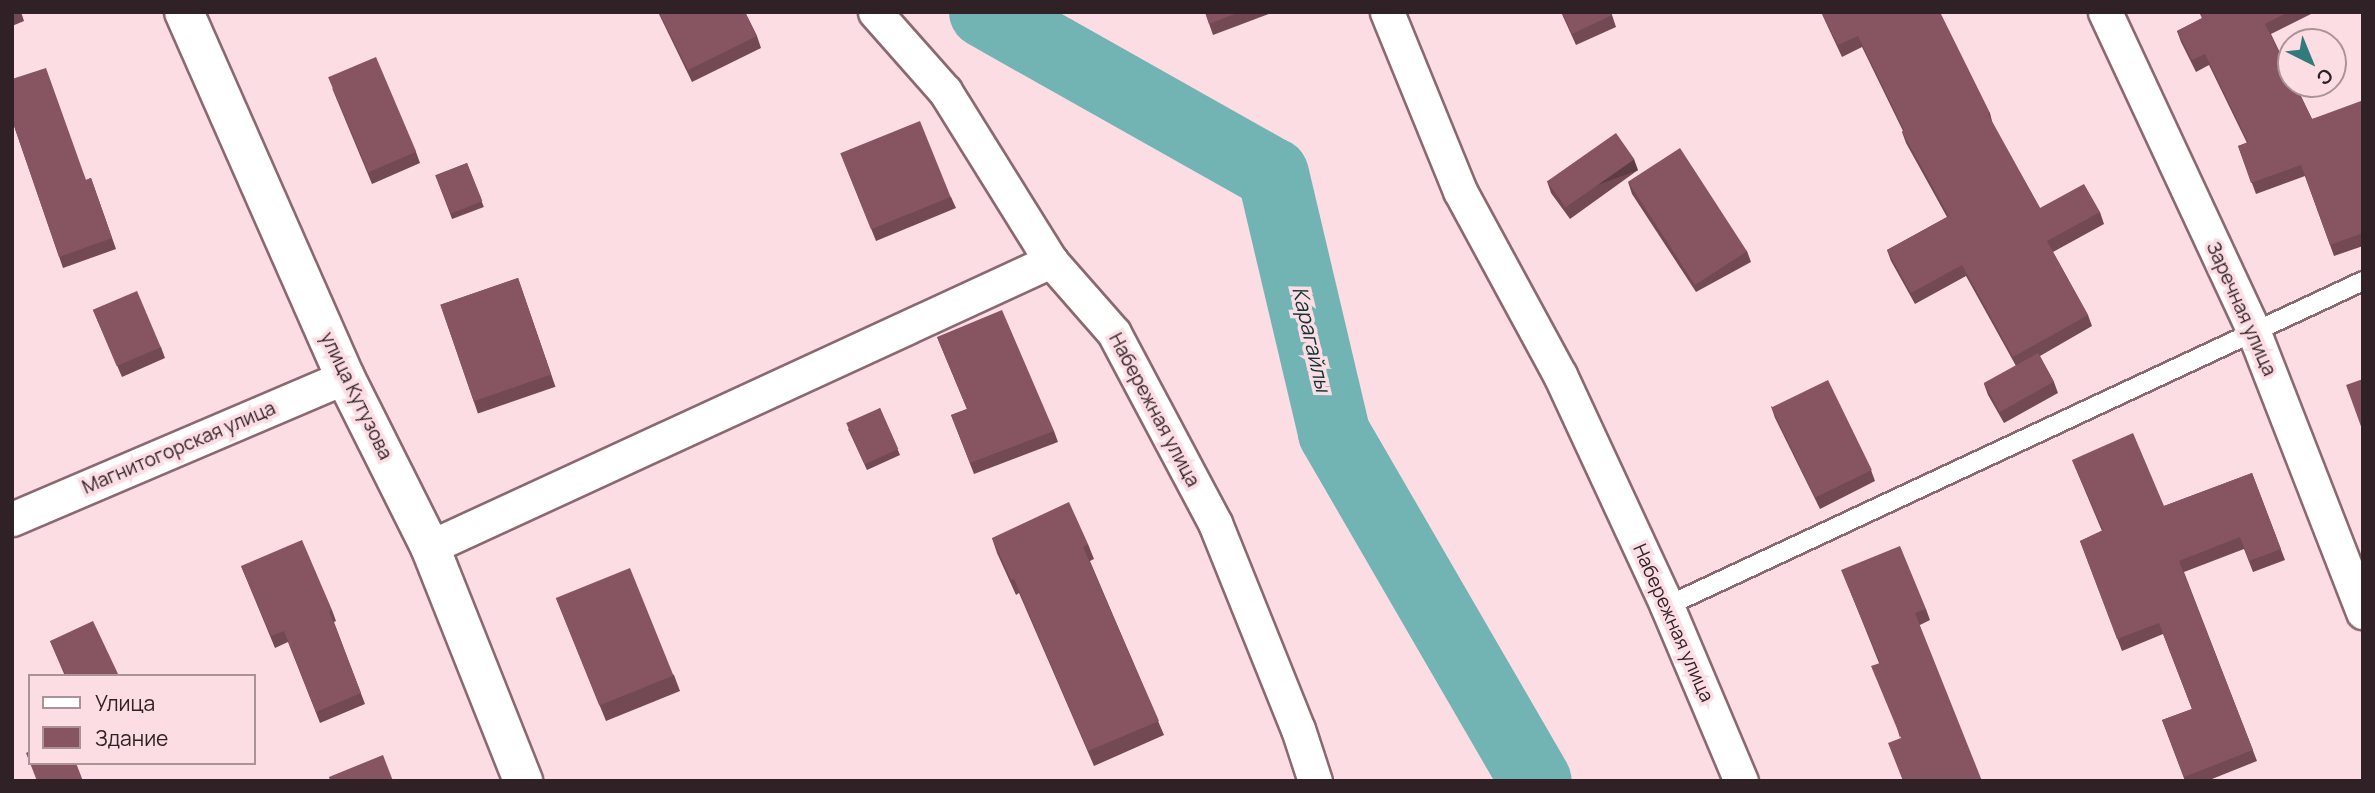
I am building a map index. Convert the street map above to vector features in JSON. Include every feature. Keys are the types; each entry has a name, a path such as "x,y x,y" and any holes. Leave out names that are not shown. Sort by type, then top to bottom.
{"main road":[{"name":"улица Кутузова","path":"184,12 345,377 430,547 523,781"}],"street":[{"name":"Набережная улица","path":"875,12 945,91 1051,261 1114,332 1215,523 1298,729 1315,781"},
{"name":"Набережная улица","path":"1387,12 1460,191 1560,374 1667,606 1741,781"},
{"name":"Заречная улица","path":"2105,12 2253,330 2363,612"},
{"path":"430,547 1051,261"},
{"name":"Магнитогорская улица","path":"12,519 345,377"}],"lane":[{"path":"1667,606 2253,330 2363,281"}],"building":[{"path":"659,12 745,12 757,36 688,70"},
{"path":"1205,12 1240,12 1209,24"},
{"path":"1562,12 1611,12 1612,15 1572,34"},
{"path":"1940,12 1990,113 1988,114 2040,208 2084,184 2100,212 2047,241 2088,315 2013,357 1962,265 1911,293 1887,250 1949,216 1902,132 1904,130 1858,36 1838,45 1822,14"},
{"path":"2200,12 2288,12 2265,24 2277,48 2277,98 2302,98 2312,119 2361,101 2363,233 2330,245 2301,165 2251,183 2238,146 2248,142 2205,54 2192,60 2177,31 2203,18"},
{"path":"376,57 416,152 368,172 328,77"},
{"path":"46,68 86,180 91,178 112,238 59,257 12,120 12,79"},
{"path":"920,121 951,197 871,229 840,153"},
{"path":"1616,133 1634,159 1566,207 1547,181"},
{"path":"1680,148 1747,251 1695,285 1628,182"},
{"path":"467,163 482,201 451,214 435,176"},
{"path":"518,278 551,374 474,401 440,305"},
{"path":"137,291 161,347 117,366 93,310"},
{"path":"1002,310 1054,431 970,463 951,415 967,409 937,337"},
{"path":"2038,353 2054,382 2000,412 1984,383"},
{"path":"2363,379 2363,432 2346,385"},
{"path":"1828,380 1872,470 1815,497 1771,408"},
{"path":"880,408 898,449 865,464 846,423"},
{"path":"2133,433 2164,506 2252,473 2281,549 2249,561 2240,537 2179,561 2253,750 2184,777 2162,720 2192,709 2159,623 2117,639 2080,541 2103,530 2072,460"},
{"path":"1069,502 1088,544 1083,547 1159,721 1088,751 1014,579 1011,580 992,538"},
{"path":"302,540 332,610 329,611 361,693 316,712 284,631 271,636 241,566"},
{"path":"1900,546 1926,609 1915,613 1982,781 1903,781 1888,743 1901,738 1871,666 1880,663 1841,570"},
{"path":"630,568 673,676 599,706 556,598"},
{"path":"93,621 118,674 65,674 50,641"},
{"path":"383,755 393,781 330,781 329,777"},
{"path":"31,765 77,765 83,781 37,781"}],"waterway":[{"name":"Карагайлы","path":"985,12 1273,174 1334,433 1536,781"}]}
